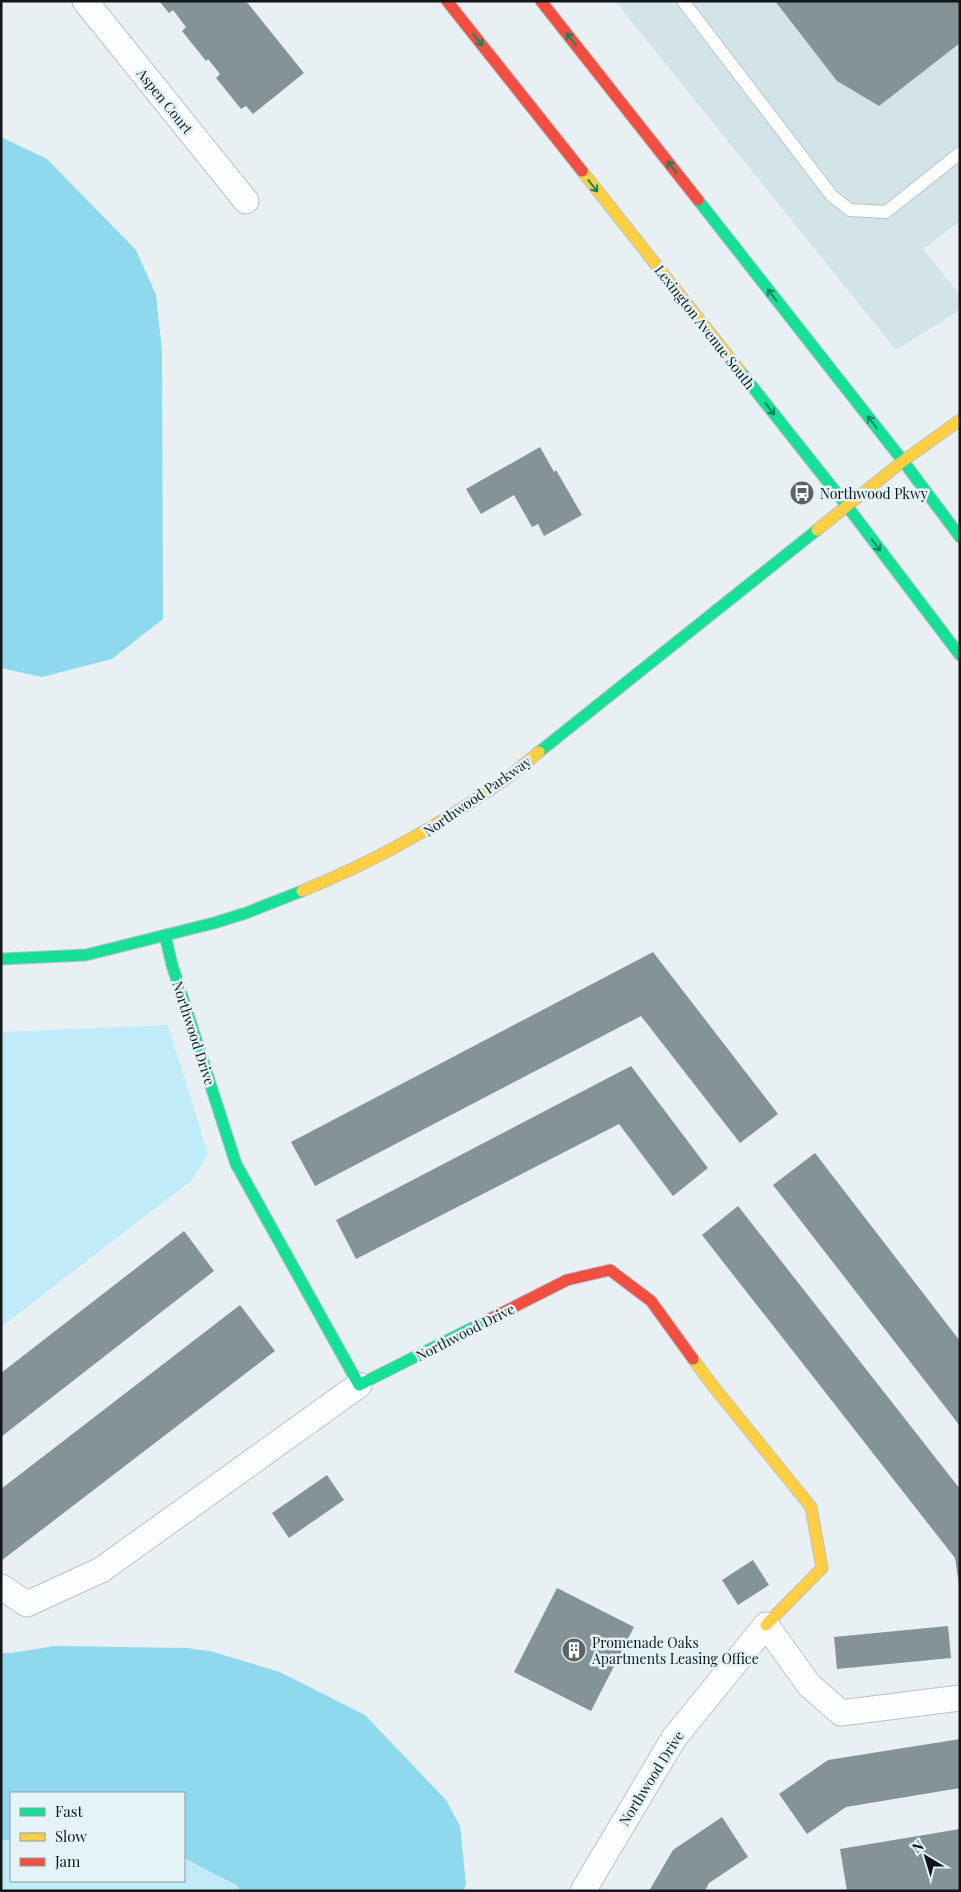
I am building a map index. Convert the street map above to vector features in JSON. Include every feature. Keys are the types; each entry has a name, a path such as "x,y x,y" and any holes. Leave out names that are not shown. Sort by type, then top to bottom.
{"street":[{"name":"Aspen Court","path":"85,1 246,201"},
{"name":"Lexington Avenue South","path":"448,1 847,506 960,655"},
{"path":"541,1 903,461 960,537"},
{"name":"Northwood Parkway","path":"1,959 86,955 246,914 339,876 429,830 506,779 903,461 960,420"},
{"name":"Northwood Drive","path":"165,935 172,965 236,1164 359,1386 567,1280 610,1270 651,1300 713,1386 811,1507 822,1568 766,1624 674,1738 583,1891"},
{"path":"1,1588 27,1604 101,1570 359,1386"},
{"path":"766,1624 809,1684 841,1713 960,1698"}],"lane":[{"path":"682,1 832,196 850,210 886,212 960,153"}],"shaded area":[{"path":"615,1 960,1 960,221 923,249 960,295 960,310 896,350"},
{"path":"1,137 47,159 136,250 156,295 162,352 163,619 112,659 42,677 1,668"},
{"path":"168,1025 208,1154 192,1180 1,1327 1,1032"},
{"path":"54,1646 186,1648 210,1651 280,1672 365,1715 446,1800 460,1826 466,1884 463,1891 240,1891 237,1886 185,1859 185,1792 10,1792 10,1840 1,1840 1,1653"},
{"path":"1,1840 10,1840 10,1882 185,1882 185,1859 237,1887 240,1891 1,1891"}],"building":[{"path":"159,1 246,1 304,73 253,114 246,106 241,109 216,78 220,74 208,59 206,61 182,31 186,27 173,10 169,13"},
{"path":"775,1 960,1 960,43 879,106 837,81"},
{"path":"540,447 554,472 556,470 582,515 544,536 538,524 532,527 514,495 481,514 466,489"},
{"path":"653,952 778,1114 740,1143 641,1016 315,1186 291,1142"},
{"path":"631,1066 708,1168 673,1196 619,1124 356,1259 336,1220"},
{"path":"815,1153 960,1341 960,1426 773,1185"},
{"path":"738,1206 960,1489 960,1590 955,1558 702,1235"},
{"path":"184,1231 214,1271 1,1437 1,1373"},
{"path":"240,1305 275,1351 1,1561 1,1489"},
{"path":"327,1475 344,1500 289,1538 272,1513"},
{"path":"753,1560 769,1585 738,1605 722,1580"},
{"name":"Promenade Oaks Apartments Leasing Office","path":"557,1588 634,1627 591,1711 514,1672"},
{"path":"948,1626 951,1658 837,1669 834,1637"},
{"path":"960,1739 960,1788 846,1807 807,1834 779,1794 828,1760"},
{"path":"722,1817 748,1857 709,1883 705,1891 649,1891 673,1850"},
{"path":"960,1829 960,1891 847,1891 840,1849"}],"traffic: fast":[{"path":"698,200 903,461 960,537"},
{"path":"740,371 847,506 960,655"},
{"path":"539,752 817,530"},
{"path":"1,959 86,955 214,923 246,913 302,891"},
{"path":"165,935 172,965 236,1164 359,1385 490,1319"}],"traffic: slow":[{"path":"582,171 740,371"},
{"path":"817,530 903,461 960,420"},
{"path":"302,891 353,869 427,830 497,785 539,752"},
{"path":"693,1359 811,1507 822,1568 766,1625"}],"traffic: jam":[{"path":"447,1 582,171"},
{"path":"541,1 698,200"},
{"path":"490,1319 567,1280 610,1270 651,1301 693,1359"}],"place":[{"name":"Northwood Pkwy","path":"802,493"},
{"name":"Promenade Oaks Apartments Leasing Office","path":"574,1650"}]}
